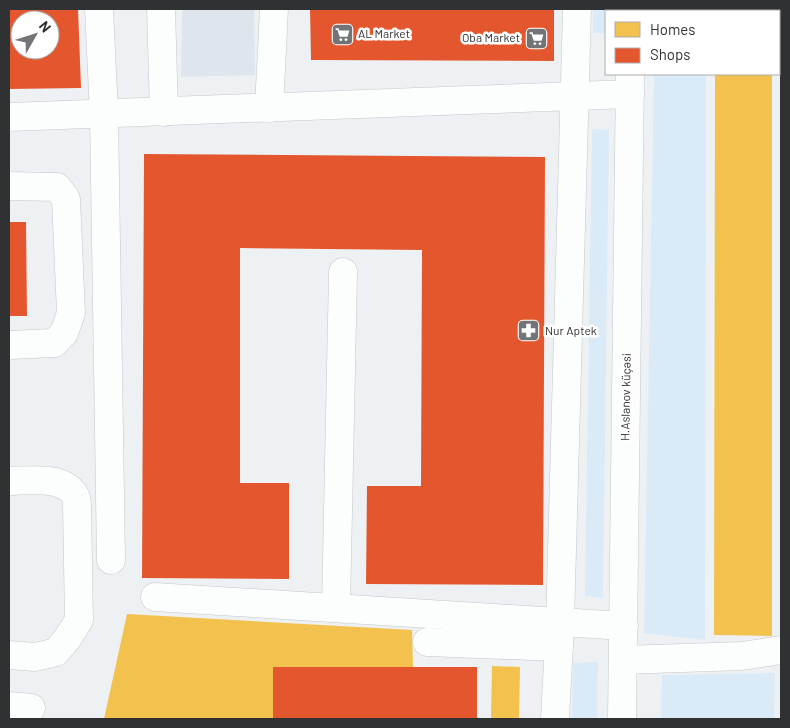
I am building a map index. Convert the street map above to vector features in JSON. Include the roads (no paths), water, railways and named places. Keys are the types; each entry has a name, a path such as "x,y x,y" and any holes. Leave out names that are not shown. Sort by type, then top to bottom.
{"street":[{"path":"98,9 104,114 111,560"},
{"path":"161,9 164,112"},
{"path":"269,108 274,9"},
{"path":"555,719 578,9"},
{"path":"9,117 576,96 630,84"},
{"name":"H.Aslanov küçəsi","path":"622,719 630,84"},
{"path":"9,186 57,187 66,199 70,313 64,333 54,343 9,345"},
{"path":"336,608 343,272"},
{"path":"9,481 48,480 63,484 74,494 77,506 79,620 67,640 56,652 36,657 9,655"},
{"path":"155,597 336,608 559,635"},
{"path":"427,642 559,635 624,626"},
{"path":"624,660 742,656 781,650"}],"place":[{"name":"AL Market","path":"342,34"},
{"name":"Oba Market","path":"536,38"},
{"name":"Nur Aptek","path":"529,331"}]}
